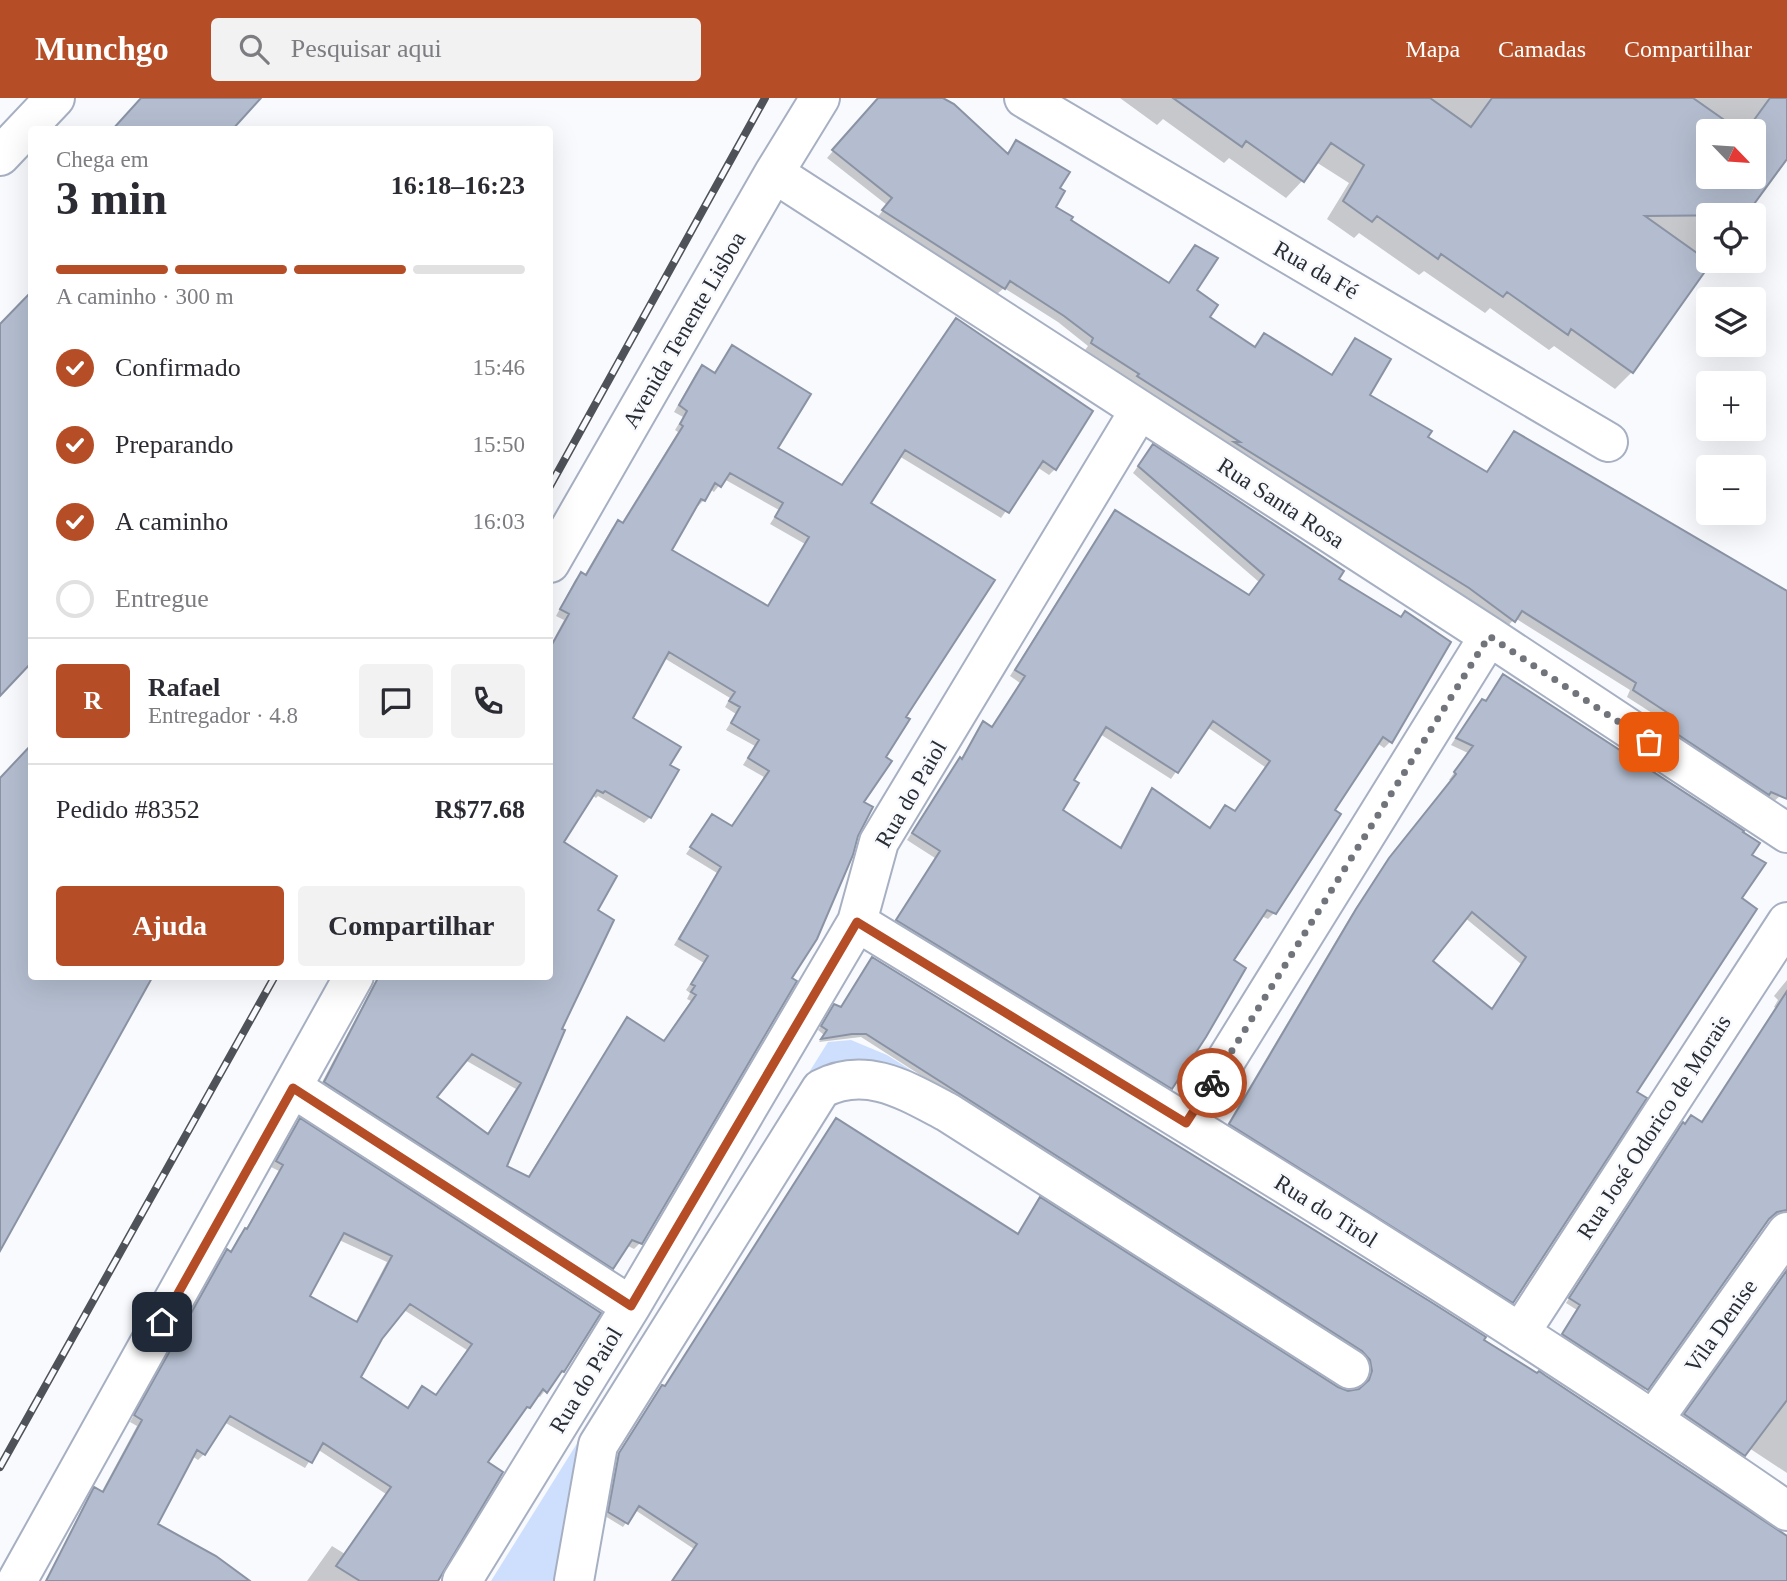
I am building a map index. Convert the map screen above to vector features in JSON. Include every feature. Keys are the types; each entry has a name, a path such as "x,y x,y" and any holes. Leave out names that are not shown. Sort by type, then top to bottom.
{"street":[{"path":"28,126 55,98"},
{"name":"Avenida Tenente Lisboa","path":"553,558 774,173 820,98"},
{"name":"Rua da Fé","path":"1024,98 1608,442"},
{"path":"0,156 28,126"},
{"name":"Rua Santa Rosa","path":"774,173 1489,636 1787,833"},
{"name":"Rua do Paiol","path":"463,1581 631,1306 857,922 879,842 1139,411"},
{"path":"1186,1123 1489,636"},
{"name":"Rua do Tirol","path":"857,922 1186,1123 1520,1333 1654,1419 1787,1511"},
{"name":"Rua José Odorico de Morais","path":"1520,1333 1787,922"},
{"path":"17,1581 352,980"},
{"path":"574,1581 597,1445 821,1088 838,1080 861,1079 898,1087 947,1112 1350,1369"},
{"path":"293,1088 631,1306"},
{"name":"Vila Denise","path":"1654,1419 1787,1232"}],"shaded area":[{"path":"851,1040 887,1055 922,1077 886,1072 838,1080 598,1445 574,1581 491,1581 828,1042"}],"building":[{"path":"141,98 261,98 236,126 116,126"},
{"path":"878,98 943,98 954,104 1008,154 1016,140 1070,172 1060,188 1065,191 1056,207 1073,217 1071,220 1169,283 1195,245 1218,258 1197,290 1218,305 1210,317 1255,347 1264,333 1332,375 1355,338 1391,359 1370,395 1432,431 1428,437 1487,472 1514,431 1787,591 1787,799 1771,792 1769,795 1665,726 1668,713 1633,690 1636,683 1522,611 1515,622 1469,588 1234,442 1240,442 1137,376 1139,374 1091,343 1093,338 1064,316 1010,281 1005,289 882,210 892,198 832,150"},
{"path":"1173,98 1430,98 1471,127 1492,98 1693,98 1723,119 1696,119 1696,189 1765,189 1755,203 1696,203 1696,215 1645,216 1696,252 1696,273 1704,273 1633,373 1571,329 1568,335 1507,292 1503,297 1441,254 1438,259 1377,216 1372,222 1343,201 1364,165 1331,143 1304,182 1246,141 1242,147"},
{"path":"1770,98 1787,98 1787,159 1766,188 1766,119 1755,119"},
{"path":"28,295 28,666 0,696 0,324"},
{"path":"956,318 1093,411 1056,470 1043,461 1009,513 905,450 871,503 995,580 906,717 910,719 886,757 892,761 864,802 873,807 858,836 853,855 817,939 792,978 797,981 642,1244 632,1240 613,1269 324,1082 377,980 553,980 553,643 569,614 560,609 581,572 586,575 618,520 623,523 683,426 680,424 687,411 679,405 702,365 715,373 732,345 811,394 778,448 842,485","holes":["730,473 783,503 775,517 809,537 768,606 672,550 701,499 705,501 715,483 721,487","669,652 735,692 729,701 740,707 731,723 759,740 748,758 769,771 732,826 712,814 690,847 721,867 679,939 708,956 691,984 695,986 691,992 696,995 664,1041 627,1017 529,1177 507,1166 565,1030 562,1029 614,920 598,910 617,876 564,842 597,790 603,793 605,791 651,818 679,770 670,765 681,747 633,718","472,1054 521,1083 488,1134 437,1097"]},
{"path":"1153,444 1344,571 1339,579 1401,617 1405,611 1451,642 1392,743 1383,737 1335,810 1341,814 1276,914 1267,910 1234,960 1246,968 1172,1089 896,920 940,851 912,833 960,757 962,759 983,721 992,727 1025,676 1015,670 1115,510 1249,595 1264,575 1138,466","holes":["1213,721 1270,761 1235,811 1225,805 1210,828 1152,788 1121,848 1063,810 1079,783 1074,780 1106,727 1178,773"]},
{"path":"1503,674 1744,831 1760,843 1752,855 1766,863 1742,898 1757,909 1637,1092 1647,1098 1513,1303 1229,1124 1389,858 1456,774 1454,772 1473,746 1456,738 1482,699 1486,701","holes":["1472,912 1526,957 1492,1009 1433,961"]},
{"path":"28,748 28,980 151,980 0,1251 0,778"},
{"path":"872,957 1431,1302 1486,1337 1484,1340 1537,1373 1539,1371 1787,1536 1787,1581 672,1581 697,1544 639,1506 628,1524 608,1512 619,1453 662,1385 665,1386 836,1118 1018,1234 1040,1197 1338,1387 1348,1391 1359,1389 1369,1380 1372,1371 1370,1360 1362,1351 866,1034 821,1039 827,1030 821,1026 834,1004 841,1007"},
{"path":"1787,991 1787,1210 1777,1212 1769,1219 1648,1390 1562,1334 1580,1305 1569,1298 1683,1122 1685,1124 1691,1115 1702,1122"},
{"path":"300,1118 601,1313 564,1372 562,1371 547,1393 543,1389 530,1408 527,1407 488,1462 503,1472 438,1581 360,1581 336,1566 391,1487 323,1443 312,1463 230,1416 205,1455 197,1450 158,1524 216,1556 250,1581 46,1581 94,1487 103,1492 142,1420 134,1415 227,1249 231,1252 245,1228 247,1229 283,1165 276,1161","holes":["344,1233 392,1256 357,1322 310,1296","410,1304 472,1344 436,1395 422,1386 408,1408 361,1377 382,1339"]},
{"path":"1787,1270 1787,1400 1745,1456 1684,1414"}],"railway":[{"path":"553,481 765,98"},
{"path":"0,1467 273,980"}],"way so far":[{"path":"1212,1083 1489,636 1649,742"}],"route":[{"path":"162,1322 293,1088 631,1306 857,922 1186,1123 1212,1083"}]}
